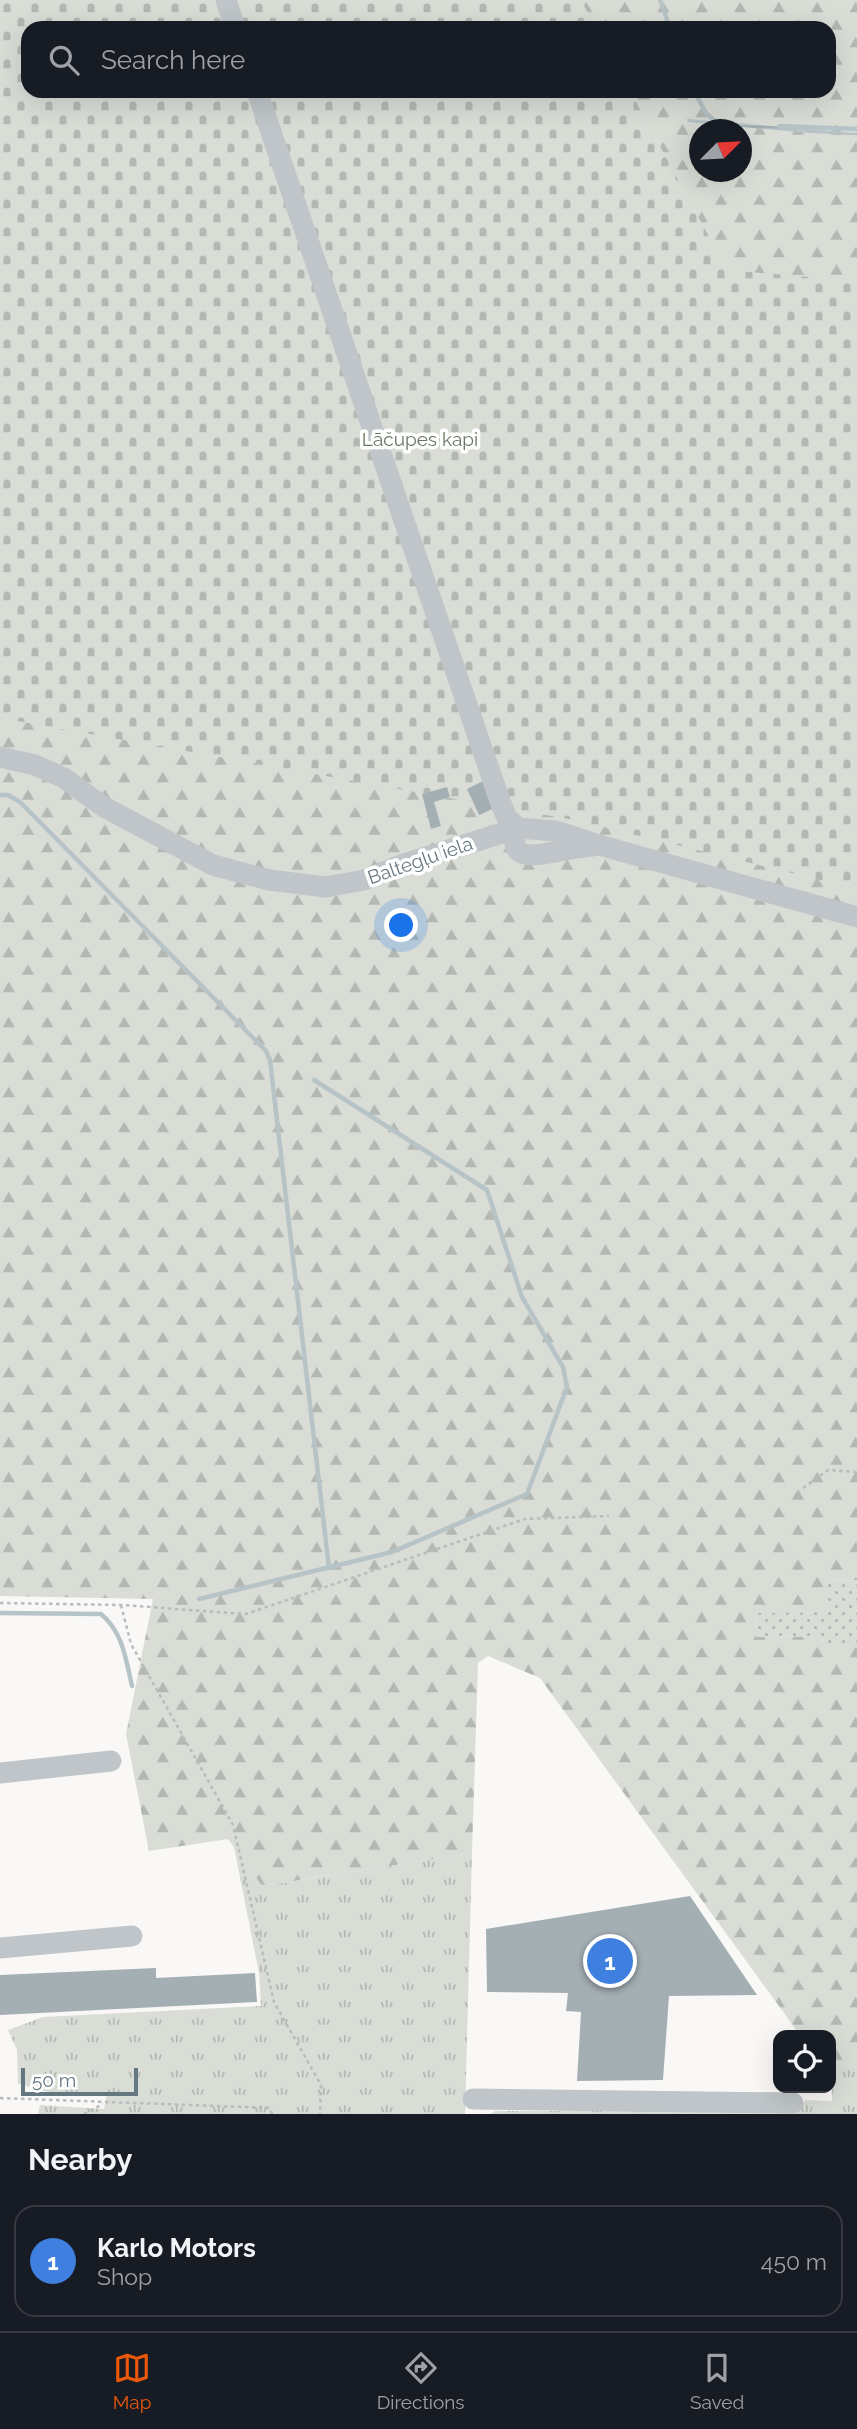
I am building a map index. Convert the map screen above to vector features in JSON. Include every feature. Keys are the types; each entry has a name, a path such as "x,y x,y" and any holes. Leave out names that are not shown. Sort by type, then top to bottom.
{"street":[{"path":"226,0 233,21"},
{"path":"259,98 500,801 507,818 518,828"},
{"name":"Baltegļu iela","path":"0,757 34,765 64,778 104,807 213,865 269,880 326,887 364,880 401,865 518,828 556,831 857,917"},
{"path":"0,1773 111,1761"},
{"path":"0,1948 132,1936"},
{"path":"473,2099 793,2103"}],"path":[{"path":"803,1488 828,1471 857,1472"},
{"path":"0,1603 121,1605 246,1614 525,1519 609,1516"},
{"path":"121,1605 131,1644 233,1825 274,2002 321,2085 320,2114"},
{"path":"0,2098 270,2109 272,2114"},
{"path":"84,2114 106,2102"}],"green space":[{"path":"0,0 857,0 857,1580 826,1581 826,1612 755,1614 756,1637 822,1636 823,1645 857,1645 857,2066 836,2064 836,2030 796,2030 540,1678 488,1656 478,1663 472,1853 262,1886 228,1839 149,1851 126,1734 153,1599 0,1596"},
{"name":"Lāčupes kapi","path":"0,0 581,0 592,21 21,21 21,98 634,98 727,270 857,281 857,889 574,820 0,718"},
{"path":"857,1580 857,1645 823,1645 822,1636 756,1637 755,1613 826,1612 826,1581"},
{"path":"234,1847 262,1886 472,1853 465,2114 38,2114 40,2105 104,2109 107,2094 48,2092 18,2084 17,2050 8,2030 43,2017 261,2006 259,1973"},
{"path":"836,2064 857,2066 857,2114 491,2114 495,2111 800,2111 805,2100 832,2101 832,2093 836,2093"}],"shaded area":[{"path":"752,124 857,135 752,128"}],"building":[{"path":"483,781 495,808 479,815 467,789"},
{"path":"447,787 450,797 434,802 441,826 431,829 422,794"},
{"path":"690,1896 757,1995 669,1996 663,2080 577,2081 581,2012 566,2011 568,1993 487,1992 486,1929"},
{"path":"156,1968 156,1978 255,1973 257,2002 0,2015 0,1975"}],"waterway":[{"path":"660,0 668,21"},
{"path":"698,98 713,119"},
{"path":"779,126 857,129"},
{"path":"0,795 8,795 20,802 266,1051 270,1060 329,1568"},
{"path":"199,1599 392,1552 527,1494 567,1387 563,1367 522,1297 487,1190 314,1080"},
{"path":"0,1613 101,1614 119,1638 132,1686"}],"place":[{"name":"Karlo Motors","path":"610,1961"}]}
